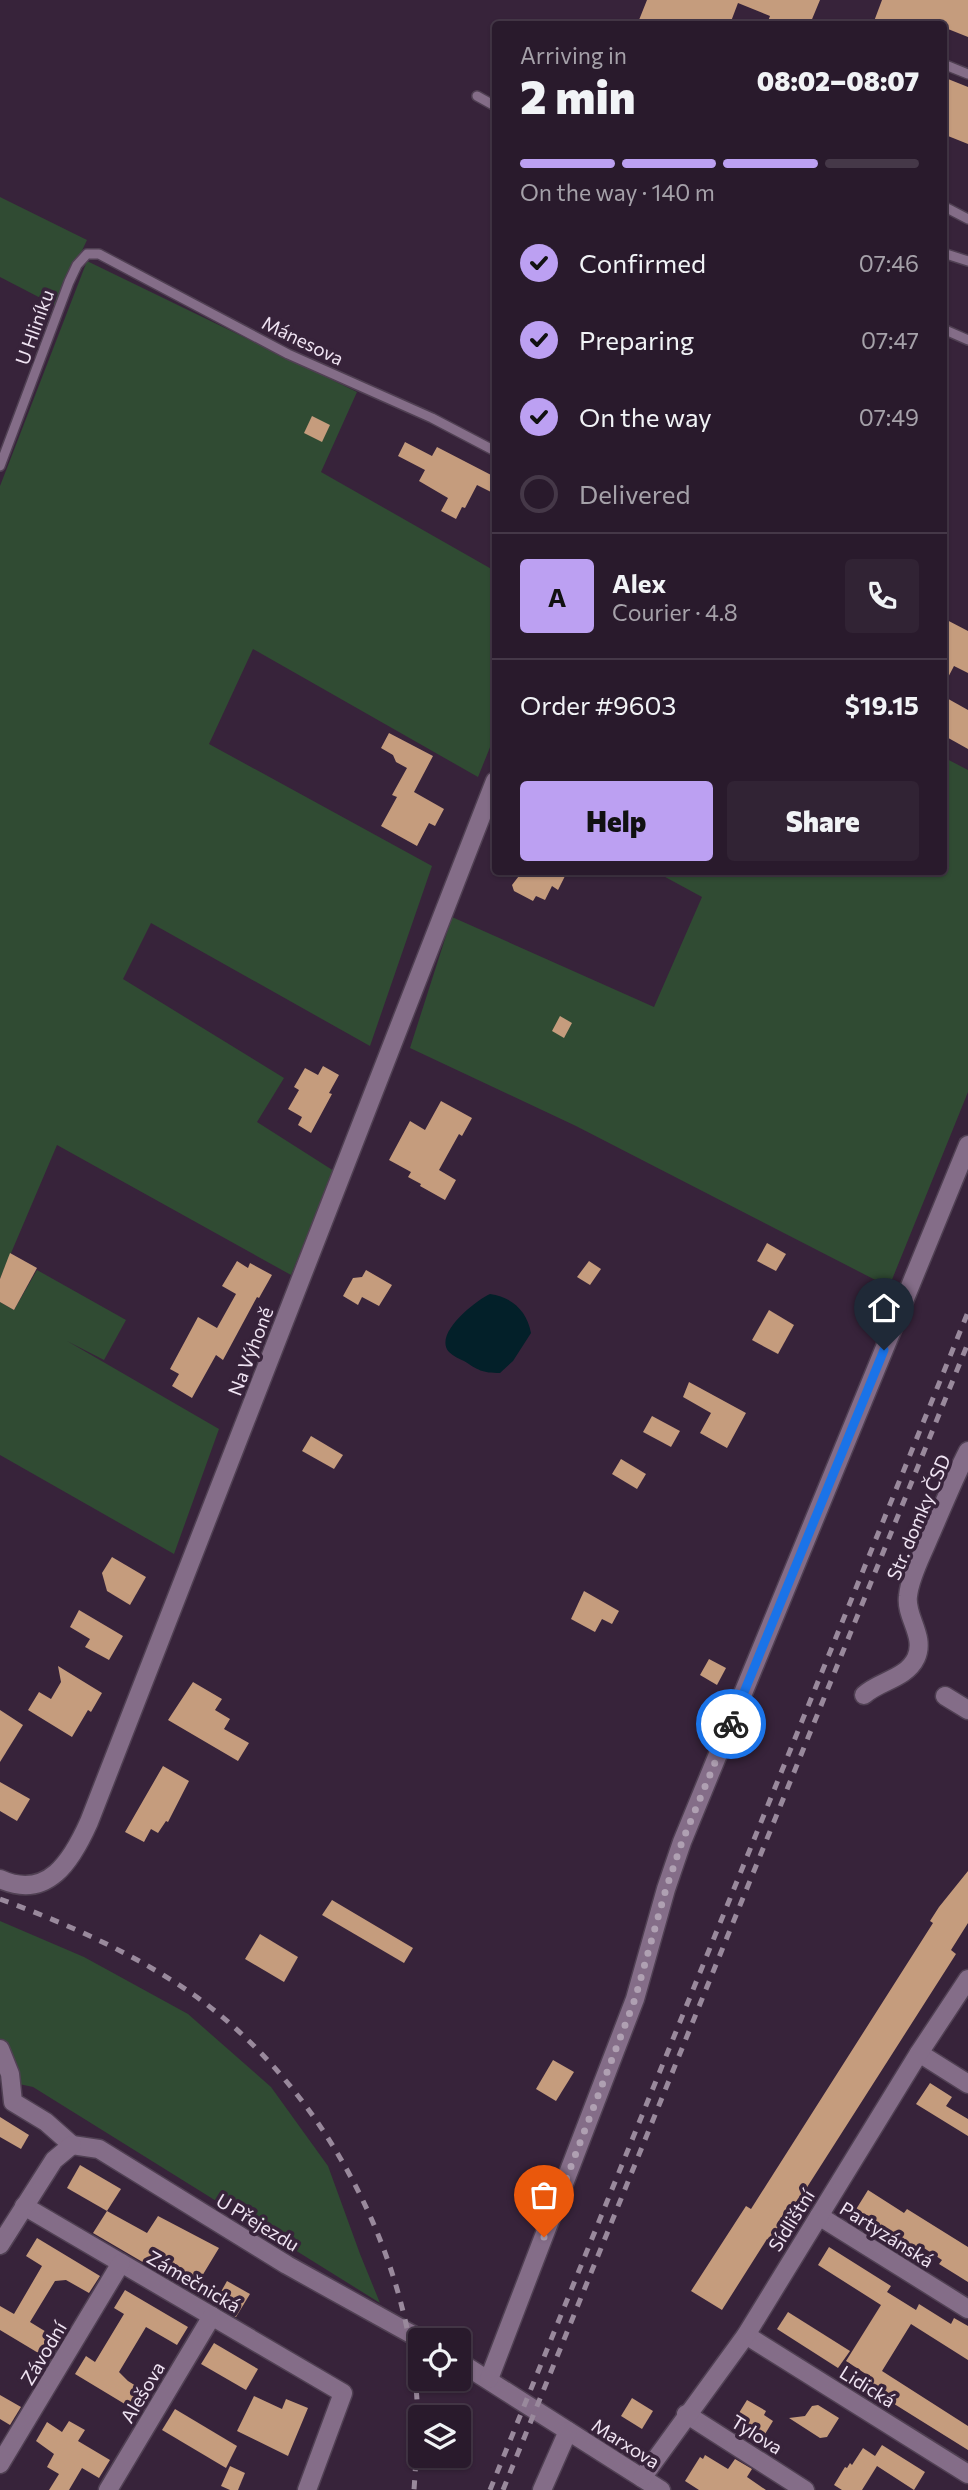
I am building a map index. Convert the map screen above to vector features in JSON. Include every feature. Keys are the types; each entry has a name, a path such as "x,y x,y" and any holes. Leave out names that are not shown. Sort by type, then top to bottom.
{"street":[{"name":"Na Výhoně","path":"0,1879 27,1887 44,1882 61,1870 76,1850 89,1822 492,789"},
{"path":"489,2379 635,1999 682,1842 968,1144"},
{"name":"Str. domky ČSD","path":"863,1695 898,1676 910,1667 916,1657 919,1637 907,1597 920,1558 968,1451"},
{"path":"945,1696 968,1710"},
{"name":"Sídlištní","path":"642,2478 746,2334 919,2053 968,1979"},
{"path":"0,2049 10,2074 7,2099 46,2122 72,2145 54,2160 0,2245"},
{"path":"919,2053 968,2084"},
{"name":"U Přejezdu","path":"72,2145 99,2150 287,2265 408,2332"},
{"name":"Zámečnická","path":"24,2206 343,2393 307,2490"},
{"name":"Partyzánská","path":"818,2216 968,2309"},
{"name":"Závodní","path":"0,2464 121,2263"},
{"name":"Alešova","path":"108,2490 212,2316"},
{"name":"Lidická","path":"746,2334 968,2474"},
{"path":"471,2369 568,2431 542,2490"},
{"name":"Tylova","path":"686,2414 805,2490"},
{"name":"Marxova","path":"568,2431 662,2490"}],"lane":[{"path":"947,66 968,74"},
{"path":"477,96 492,104"},
{"path":"947,208 968,219"},
{"name":"U Hliníku","path":"0,466 69,282 77,265 87,254 99,254"},
{"name":"Mánesova","path":"99,254 288,354 432,418 492,450"},
{"path":"947,255 968,261"},
{"path":"947,331 968,340"}],"green space":[{"path":"0,197 87,240 56,306 0,277"},
{"path":"87,261 357,392 321,472 492,569 492,742 478,777 253,649 209,744 432,866 370,1046 151,923 123,979 284,1078 257,1122 334,1171 291,1275 57,1145 0,1279 0,486"},
{"path":"947,759 968,770 968,1092 889,1287 576,1126 410,1048 452,917 654,1007 702,897 662,875 947,875"},
{"path":"37,1270 126,1320 104,1360 67,1341 219,1429 174,1554 0,1455 0,1302 14,1310"},
{"path":"0,1921 84,1957 188,2014 271,2087 328,2166 380,2303 33,2087 0,2080"}],"water":[{"path":"490,1294 505,1298 517,1306 526,1318 531,1333 513,1361 500,1373 477,1369 452,1355 446,1345 447,1336 458,1319 475,1303"}],"building":[{"path":"647,0 820,0 811,21 768,21 770,16 738,3 731,21 639,20"},
{"path":"882,0 968,0 968,37 947,29 947,21 874,21"},
{"path":"947,79 968,87 968,144 947,136"},
{"path":"312,416 330,425 322,442 304,433"},
{"path":"405,442 432,456 437,447 492,475 492,492 477,485 456,519 441,511 448,498 419,481 425,470 398,456"},
{"path":"947,620 968,631 968,673 954,666 947,679"},
{"path":"947,698 968,710 968,749 947,737"},
{"path":"389,733 433,756 414,792 444,809 435,826 429,823 417,846 381,826 397,797 392,795 407,768 381,748"},
{"path":"520,875 565,876 558,890 552,886 545,900 536,896 533,901 514,891 512,885"},
{"path":"560,1016 572,1023 564,1038 552,1031"},
{"path":"323,1066 339,1075 311,1133 298,1125 302,1117 288,1109 299,1090 294,1087 305,1068 318,1075"},
{"path":"441,1101 472,1118 462,1136 459,1134 439,1170 456,1180 445,1200 420,1186 421,1184 408,1177 411,1172 389,1160 410,1121 425,1130"},
{"path":"767,1243 786,1254 776,1271 757,1261"},
{"path":"10,1253 37,1268 14,1310 0,1302 0,1279"},
{"path":"237,1261 248,1268 250,1263 272,1275 223,1360 216,1355 192,1398 172,1386 179,1374 170,1369 198,1317 217,1328 236,1294 222,1286"},
{"path":"589,1261 601,1269 590,1285 577,1277"},
{"path":"366,1270 392,1285 379,1306 362,1297 358,1305 343,1296 353,1278 362,1277"},
{"path":"769,1310 794,1325 778,1354 752,1340"},
{"path":"689,1382 746,1413 727,1448 700,1433 711,1413 683,1397"},
{"path":"652,1416 680,1431 671,1447 643,1432"},
{"path":"311,1436 343,1455 334,1469 302,1451"},
{"path":"621,1459 646,1474 637,1489 612,1474"},
{"path":"112,1557 146,1577 130,1605 107,1591 102,1573"},
{"path":"584,1591 619,1611 612,1624 602,1619 595,1632 571,1619"},
{"path":"79,1610 123,1636 109,1660 85,1647 90,1639 70,1627"},
{"path":"709,1659 726,1668 717,1685 700,1675"},
{"path":"58,1666 102,1693 72,1737 28,1710 39,1692 51,1699 61,1682"},
{"path":"193,1682 222,1699 215,1710 230,1719 224,1729 249,1743 238,1761 168,1720"},
{"path":"0,1710 23,1725 0,1762"},
{"path":"163,1766 189,1781 168,1822 166,1821 158,1833 151,1829 144,1842 125,1832"},
{"path":"0,1782 30,1799 17,1821 0,1811"},
{"path":"968,1871 968,1923 951,1950 956,1954 781,2228 778,2227 769,2241 767,2239 722,2310 691,2291 746,2206 751,2209 933,1923 930,1921"},
{"path":"332,1900 413,1948 404,1963 322,1915"},
{"path":"260,1934 298,1957 284,1982 245,1959"},
{"path":"553,2060 574,2072 556,2101 536,2089"},
{"path":"930,2083 952,2097 946,2106 968,2119 968,2136 916,2104"},
{"path":"0,2117 29,2135 21,2149 0,2137"},
{"path":"80,2165 121,2189 107,2211 67,2188"},
{"path":"868,2190 904,2213 907,2209 968,2247 968,2282 939,2264 942,2260 918,2244 915,2249 855,2211"},
{"path":"107,2211 147,2233 158,2216 219,2248 199,2281 164,2261 158,2271 93,2233"},
{"path":"37,2238 100,2276 89,2293 66,2280 55,2281 30,2322 61,2341 50,2360 0,2330 0,2306 14,2314 42,2266 26,2256"},
{"path":"829,2247 891,2286 887,2292 916,2310 919,2304 951,2324 954,2318 968,2326 968,2360 911,2324 882,2371 968,2426 968,2450 867,2387 872,2378 846,2361 881,2305 818,2265"},
{"path":"227,2281 250,2294 236,2317 214,2304"},
{"path":"125,2290 188,2327 177,2345 146,2327 119,2372 149,2394 138,2412 75,2374 86,2356 95,2362 124,2314 114,2308"},
{"path":"788,2312 850,2351 838,2368 777,2329"},
{"path":"214,2343 258,2369 246,2390 201,2364"},
{"path":"0,2395 21,2407 10,2425 0,2419"},
{"path":"254,2396 282,2409 286,2399 308,2408 288,2456 237,2431"},
{"path":"632,2398 653,2411 642,2429 621,2416"},
{"path":"747,2400 766,2411 764,2415 773,2421 762,2439 734,2421"},
{"path":"818,2405 839,2418 827,2437 820,2438 789,2418 805,2416 812,2406"},
{"path":"175,2409 237,2446 226,2468 162,2430"},
{"path":"69,2421 85,2430 78,2441 110,2460 99,2478 82,2468 69,2490 49,2490 59,2474 47,2467 54,2454 36,2441 47,2422 62,2432"},
{"path":"882,2445 925,2472 914,2490 877,2466 862,2490 842,2490 834,2485 845,2467 850,2463 852,2465 863,2448 875,2456"},
{"path":"705,2455 728,2469 735,2459 752,2469 747,2477 766,2490 699,2490 685,2481 700,2457 703,2459"},
{"path":"230,2466 245,2473 238,2490 221,2486"}],"railway":[{"path":"490,2490 968,1312"},
{"path":"503,2490 968,1343"},
{"path":"0,1899 100,1941 148,1966 194,1995 239,2032 281,2075 317,2122 349,2173 375,2228 396,2284 410,2342 417,2400 414,2490"}],"way so far":[{"path":"544,2237 635,1999 682,1842 731,1724"}],"route":[{"path":"731,1724 884,1350"}]}
